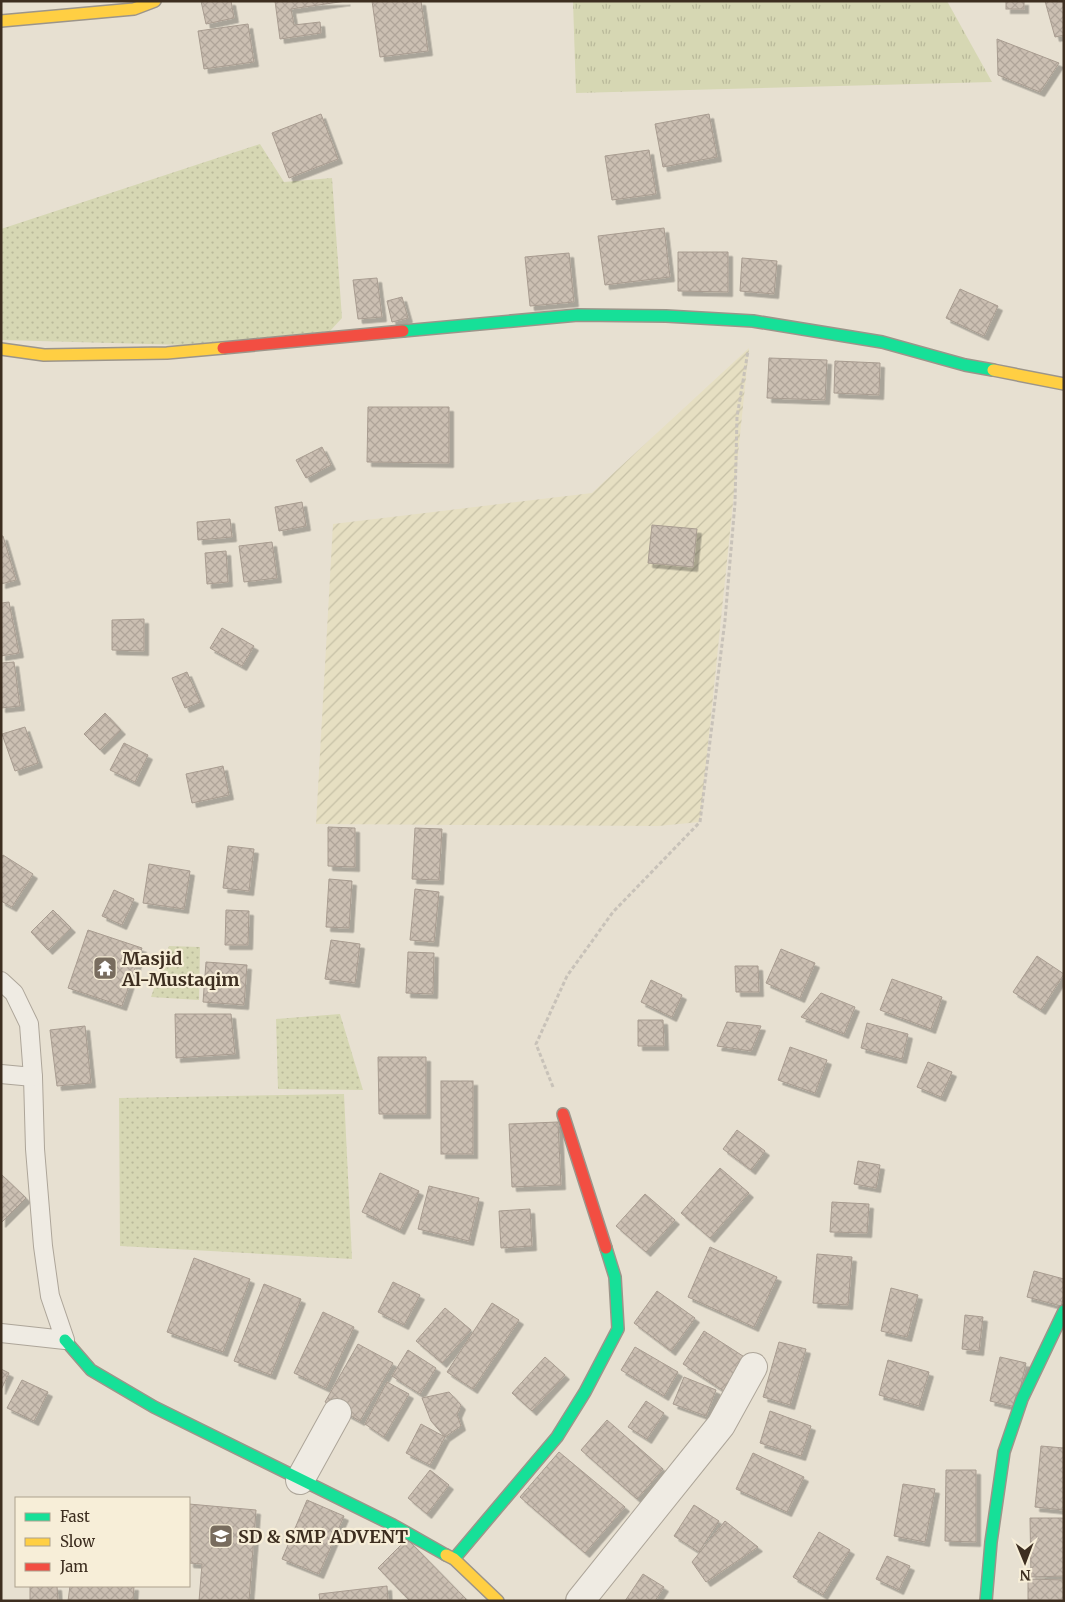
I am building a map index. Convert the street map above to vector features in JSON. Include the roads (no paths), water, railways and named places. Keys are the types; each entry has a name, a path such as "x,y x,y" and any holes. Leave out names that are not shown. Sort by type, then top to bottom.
{"street":[{"path":"1,21 134,9 156,1"},
{"path":"1,349 44,355 167,353 578,316 666,316 754,321 882,342 965,365 1064,384"},
{"path":"454,1559 557,1437 585,1392 618,1329 615,1277 563,1114"},
{"path":"986,1601 991,1542 1004,1452 1022,1399 1064,1310"},
{"path":"65,1340 91,1370 154,1408 393,1525 454,1559 498,1601"},
{"path":"580,1601 721,1424 753,1367"},
{"path":"300,1480 337,1413"}],"lane":[{"path":"1,981 14,993 29,1024 35,1149 43,1246 50,1296 65,1340 1,1333"},
{"path":"1,1074 33,1077"}],"place":[{"name":"Masjid Al-Mustaqim","path":"105,968"},
{"name":"SD & SMP ADVENT","path":"221,1536"}]}
